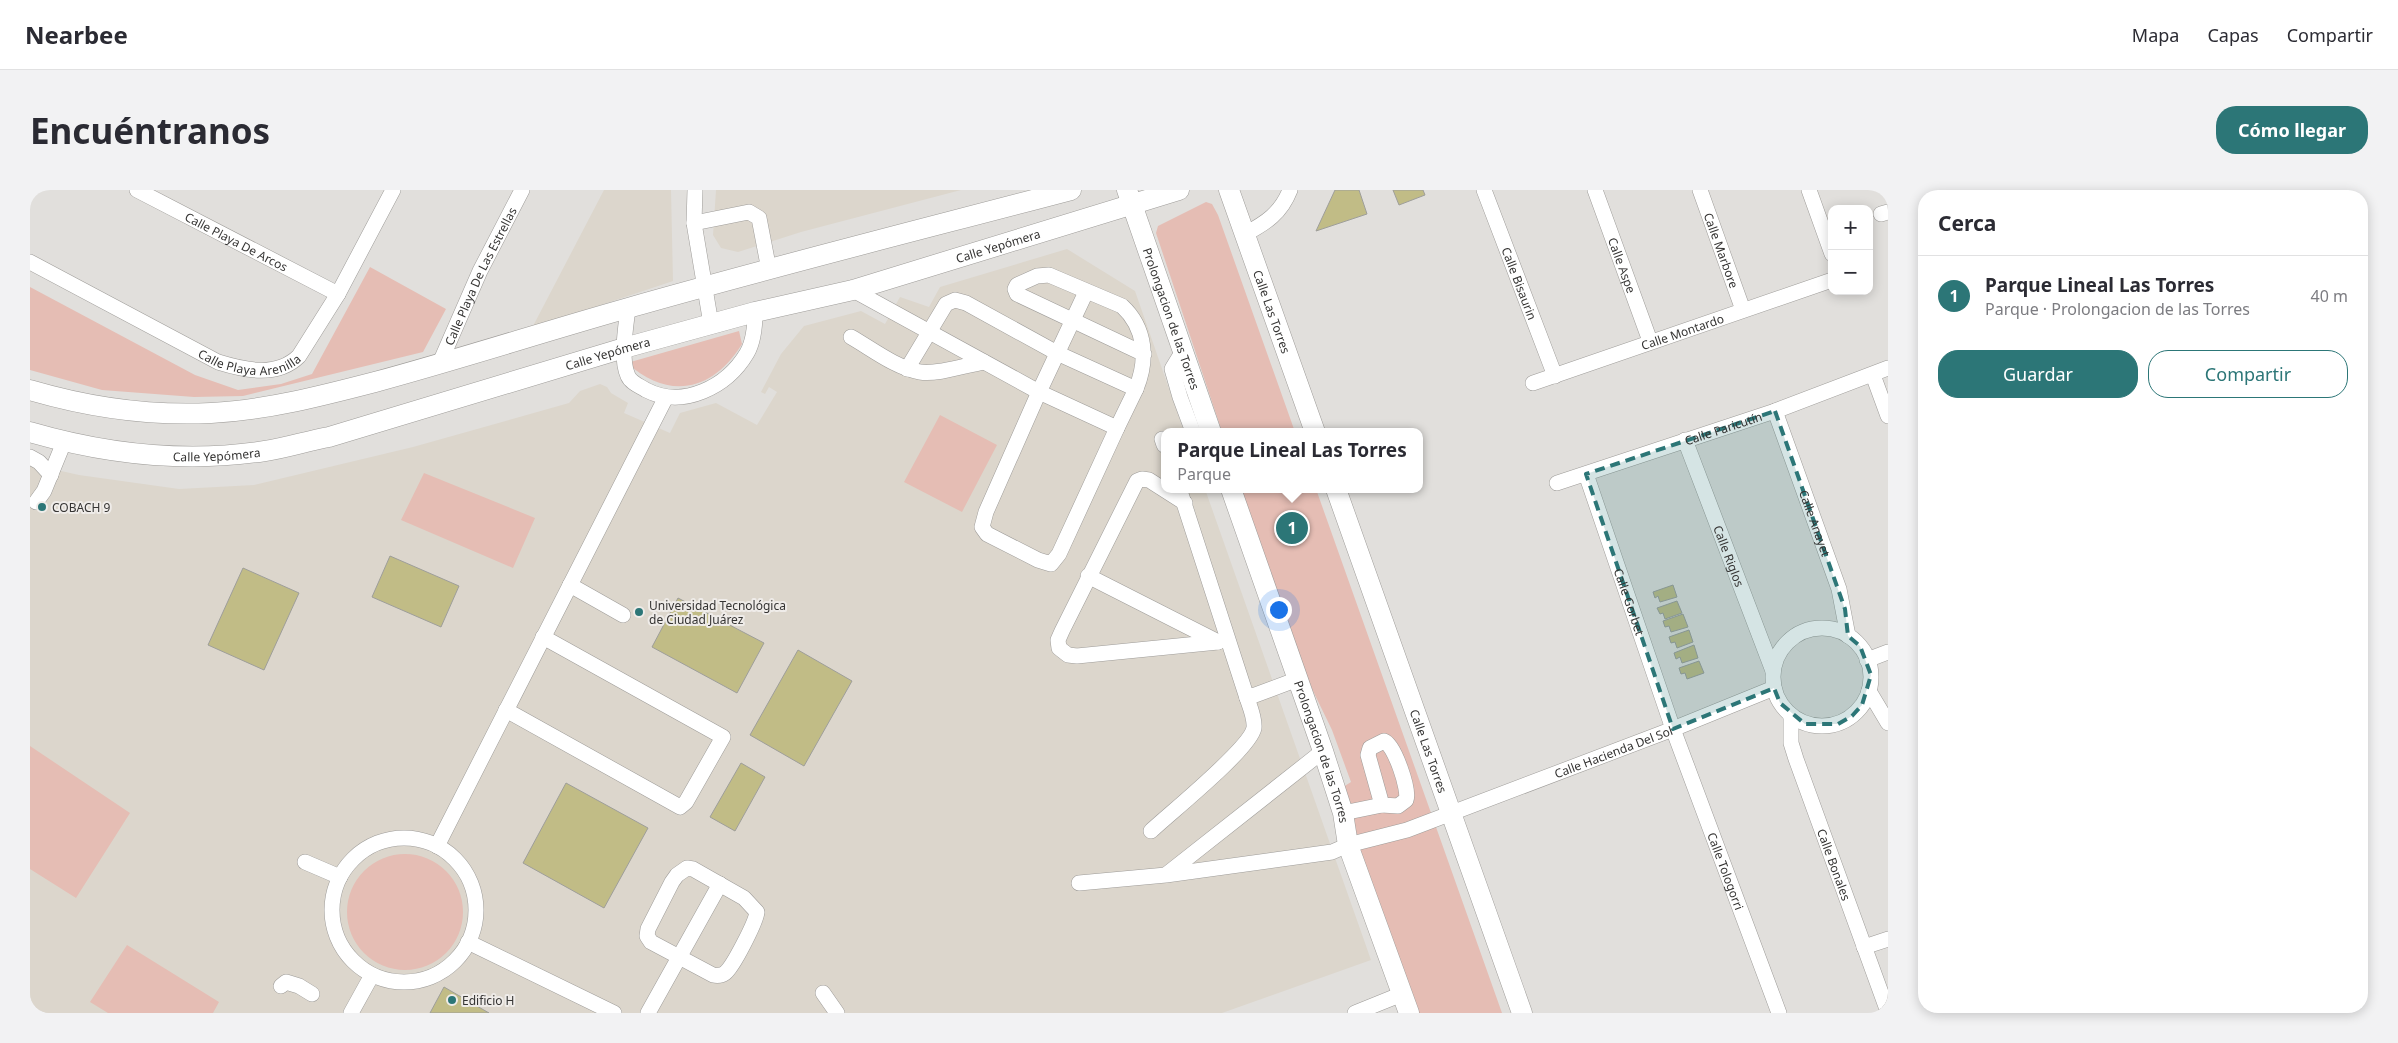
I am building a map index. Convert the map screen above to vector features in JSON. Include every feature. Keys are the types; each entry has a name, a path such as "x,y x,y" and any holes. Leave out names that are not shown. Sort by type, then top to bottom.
{"main road":[{"path":"30,390 119,409 210,413 263,408 308,399 440,365 628,308 1034,195 1070,190"},
{"name":"Calle Yepómera","path":"30,432 64,442 130,454 200,457 265,451 328,436 710,324 853,290 1129,198 1179,190"},
{"name":"Calle Las Torres","path":"1229,190 1314,428"},
{"name":"Prolongacion de las Torres","path":"1129,198 1210,428"},
{"name":"Prolongacion de las Torres","path":"1232,493 1323,751 1343,812 1348,845 1409,1013"},
{"name":"Calle Las Torres","path":"1337,493 1522,1013"}],"street":[{"name":"Calle Playa De Arcos","path":"137,190 338,294"},
{"name":"Calle Playa De Las Estrellas","path":"440,365 480,271 522,190"},
{"path":"695,190 694,223 706,287 710,324"},
{"path":"1245,234 1267,222 1280,210 1290,190"},
{"name":"Calle Bisaurin","path":"1484,190 1555,376"},
{"name":"Calle Aspe","path":"1595,190 1650,341"},
{"name":"Calle Marbore","path":"1700,190 1743,310"},
{"path":"1809,190 1831,250"},
{"name":"Calle Playa Arenilla","path":"30,262 218,362 246,370 264,370 291,364 299,356 338,294 392,191"},
{"path":"694,223 749,212 754,213 759,218 770,270"},
{"path":"1086,292 1072,320 1039,392 986,512 982,526 987,534 1045,563 1051,564 1059,554 1142,375 1144,354 1138,326 1131,314 1122,306 1049,275 1042,274 1017,285 1015,289 1018,294 1072,320 1144,354"},
{"name":"Calle Montardo","path":"1533,383 1650,341 1828,281"},
{"path":"853,290 1039,392 1117,428"},
{"path":"908,369 928,331 946,304 955,300 966,303 1057,353 1136,389"},
{"path":"628,308 624,348 627,374 630,379 651,392 666,398 688,396 706,391 722,382 747,352 755,327 755,312"},
{"path":"851,337 908,369 920,373 935,372 984,362"},
{"path":"1182,351 1172,368 1192,428"},
{"name":"Calle Paricutín","path":"1557,483 1775,411 1888,368"},
{"path":"1873,375 1888,416"},
{"path":"436,846 666,398"},
{"name":"Calle Anayet","path":"1775,411 1840,589 1848,636"},
{"name":"Calle Riglos","path":"1685,440 1773,671"},
{"path":"32,503 44,491 64,442"},
{"path":"30,457 39,462 51,475"},
{"name":"Calle Gorbet","path":"1586,474 1673,729"},
{"path":"1161,486 1148,480 1142,479 1137,481 1088,576 1058,640 1059,648 1068,655 1225,646"},
{"path":"1151,831 1231,758 1250,737 1254,728 1253,717 1247,698 1225,646 1182,496"},
{"path":"1088,576 1225,646"},
{"path":"570,585 623,615"},
{"path":"1826,629 1848,636 1860,646 1868,660 1871,675 1869,691 1862,705 1852,716 1838,724 1822,726 1805,724 1791,716 1780,703 1774,688 1773,671 1778,655 1788,642 1802,633 1826,629"},
{"path":"506,710 680,807 686,802 723,737 543,637"},
{"path":"1868,660 1888,652"},
{"path":"1247,698 1298,679"},
{"name":"Calle Hacienda Del Sol","path":"1079,883 1166,875 1332,852 1348,845 1407,830 1450,812 1673,729 1774,688"},
{"path":"1869,691 1888,723"},
{"name":"Calle Bonales","path":"1791,716 1790,735 1796,759 1888,1012"},
{"name":"Calle Tologorri","path":"1673,729 1779,1013"},
{"path":"1343,812 1382,805 1398,806 1406,800 1407,790 1391,746 1384,741 1370,748 1368,755 1382,805"},
{"path":"1166,875 1323,751"},
{"path":"1398,806 1407,830"},
{"path":"393,839 415,839 436,846 454,859 468,877 474,898 475,920 468,942 458,958 444,970 426,979 408,982 389,981 372,975 353,962 339,943 332,922 333,899 340,877 353,859 371,846 393,839"},
{"path":"305,862 340,877"},
{"path":"687,868 693,869 720,884 744,898 757,912 754,924 724,974 713,975 650,942 647,936 648,929 677,875 687,868"},
{"path":"648,1013 720,884"},
{"path":"1864,948 1888,939"},
{"path":"468,942 546,978 614,1013"},
{"path":"351,1013 372,975"},
{"path":"281,986 286,982 294,983 312,994"},
{"path":"823,993 837,1013"},
{"path":"1355,1013 1402,994"}],"highlighted area":[{"path":"1775,411 1845,609 1848,636 1860,646 1871,675 1862,705 1852,716 1838,724 1805,724 1780,703 1774,688 1673,729 1586,474"}],"shaded area":[{"path":"604,190 671,190 673,281 532,328"},
{"path":"716,190 961,190 801,232 738,252 721,248 713,235"},
{"path":"1206,202 1212,204 1218,215 1294,428 1221,428 1156,233 1158,226"},
{"name":"Universidad Tecnológica de Ciudad Juárez","path":"1067,249 1135,291 1183,428 1161,428 1161,493 1206,493 1371,960 1222,1013 30,1013 30,464 79,475 179,489 254,485 413,447 569,403 580,391 600,384 628,403 624,413 670,433 680,413 716,403 757,425 777,392 769,387 765,394 761,392 781,354 804,326 861,311 885,324 900,297 929,307 940,287"},
{"path":"370,267 446,309 423,352 243,396 194,397 102,390 30,370 30,287 195,375 238,390 281,384 312,374"},
{"path":"739,331 742,344 718,372 704,381 674,386 659,383 643,375 627,363"},
{"path":"940,415 997,445 962,512 904,482"},
{"path":"424,473 535,518 513,568 401,520"},
{"path":"1242,493 1317,493 1502,1013 1409,1013 1340,789 1351,782 1332,730 1298,660"},
{"path":"30,746 130,813 76,898 30,869"},
{"path":"405,854 427,859 446,871 458,890 463,912 458,934 446,953 427,965 405,970 383,965 364,953 352,934 347,912 352,890 364,871 383,859"},
{"path":"127,945 219,1002 213,1013 108,1013 90,1002"}],"building":[{"path":"1335,190 1359,190 1367,214 1316,231"},
{"path":"1393,190 1423,190 1425,195 1399,205"},
{"path":"390,556 459,586 441,627 372,597"},
{"path":"243,568 299,593 264,670 208,645"},
{"path":"1673,585 1677,597 1660,602 1658,596 1655,598 1653,592"},
{"path":"678,598 764,643 737,693 652,647"},
{"path":"1677,601 1682,613 1665,619 1663,613 1660,614 1657,608"},
{"path":"1683,614 1688,627 1671,632 1669,626 1665,627 1663,621"},
{"path":"1689,630 1693,642 1677,648 1675,642 1671,643 1669,637"},
{"path":"1694,645 1698,658 1682,663 1680,657 1676,659 1674,653"},
{"path":"798,650 852,681 804,766 750,735"},
{"path":"1699,661 1704,673 1687,679 1685,673 1681,674 1679,668"},
{"path":"741,763 765,777 735,831 710,817"},
{"path":"566,783 648,828 604,908 523,863"},
{"name":"Edificio H","path":"444,987 489,1013 430,1013"}],"place":[{"name":"COBACH 9","path":"42,507"},
{"name":"Parque Lineal Las Torres","path":"1292,528"},
{"name":"Universidad Tecnológica de Ciudad Juárez","path":"639,612"},
{"name":"Edificio H","path":"452,1000"}]}
